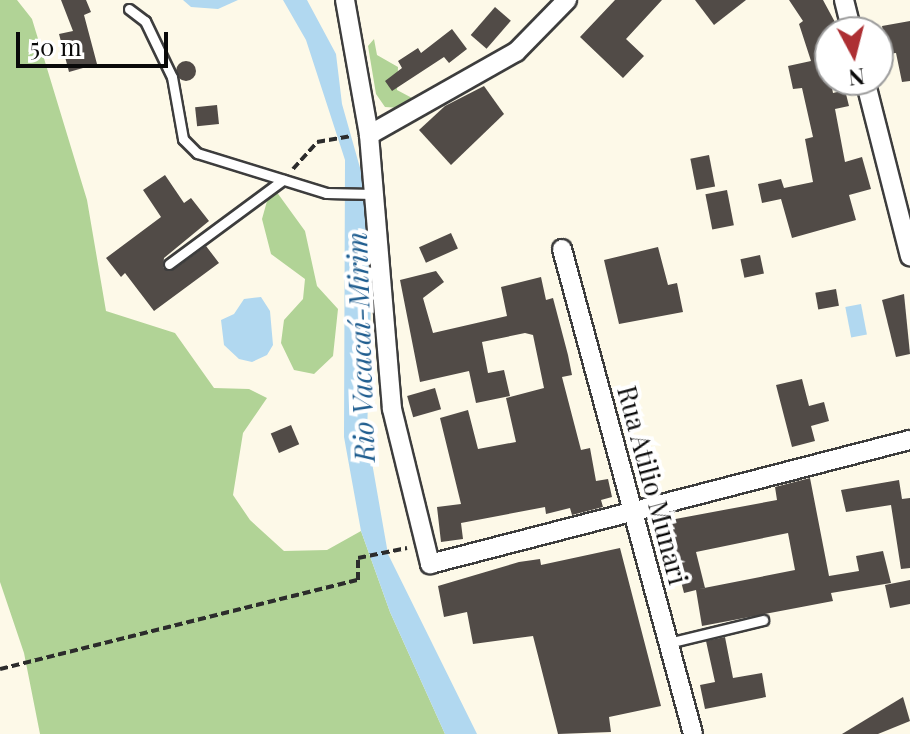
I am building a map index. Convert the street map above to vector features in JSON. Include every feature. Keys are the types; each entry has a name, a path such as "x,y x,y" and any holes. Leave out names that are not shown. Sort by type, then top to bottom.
{"street":[{"path":"369,135 516,52 567,0"},
{"path":"347,1 369,135 392,409 430,564 910,440"},
{"path":"869,96 910,256"},
{"name":"Rua Atilio Munari","path":"562,249 693,734"}],"lane":[{"path":"129,9 145,21 172,77 183,139 197,153 326,193 374,194"},
{"path":"169,264 283,180"},
{"path":"668,643 763,620"}],"path":[{"path":"283,180 317,142 336,138"},
{"path":"0,669 358,580 358,558 400,549"}],"green space":[{"path":"0,0 17,0 32,19 87,200 106,311 175,333 214,388 249,389 267,398 243,433 233,495 250,520 284,551 327,550 361,531 390,612 445,734 40,734 24,653 0,582"},
{"path":"374,39 377,55 398,67 397,90 412,98 401,108 385,107 376,94 368,46"},
{"path":"276,191 305,231 317,286 338,309 333,356 314,374 294,370 281,343 284,320 303,299 305,279 271,254 262,219 269,194"}],"water":[{"path":"183,0 238,0 218,9 191,7"},
{"name":"Rio Vacacaí-Mirim","path":"283,0 307,0 336,54 342,104 364,182 369,269 364,289 371,304 367,434 388,554 477,734 445,734 390,612 361,531 344,437 345,160 306,40"},
{"path":"261,297 270,311 273,345 267,355 252,362 239,359 224,345 221,320 234,314 244,299"},
{"path":"861,304 867,334 851,337 845,307"}],"building":[{"path":"61,0 86,0 91,12 84,15 97,64 69,72 59,34 73,31"},
{"path":"615,0 662,0 626,39 644,56 623,78 580,37"},
{"path":"695,0 746,0 714,25"},
{"path":"789,0 823,0 832,16 814,16 814,96 846,96 849,106 835,109 845,162 862,157 871,189 849,195 856,220 792,238 781,199 762,203 758,184 781,179 784,188 813,182 805,139 813,137 802,88 793,89 788,66 811,61 799,24 803,21"},
{"path":"495,7 511,21 487,49 471,35"},
{"path":"910,21 910,81 902,82 894,53 894,24"},
{"path":"452,29 467,49 449,63 444,57 392,91 385,81 402,68 398,61 418,48 421,53"},
{"path":"186,61 193,64 196,71 193,78 186,81 179,78 176,71 179,64"},
{"path":"484,86 504,114 451,165 419,130 445,106"},
{"path":"217,105 219,124 197,126 195,107"},
{"path":"709,155 715,186 696,190 690,159"},
{"path":"165,175 184,203 191,198 209,221 164,258 163,268 173,270 206,246 219,263 154,311 125,273 121,277 106,258 161,217 143,190"},
{"path":"727,190 734,225 712,230 705,194"},
{"path":"451,233 458,249 426,263 419,247"},
{"path":"658,247 668,285 677,283 683,312 619,324 604,260"},
{"path":"760,255 764,274 744,278 740,259"},
{"path":"436,271 444,282 423,298 433,333 507,316 501,287 541,277 546,300 553,298 568,355 572,375 562,377 581,450 590,448 596,481 608,479 612,497 601,500 603,507 572,515 570,508 546,514 545,507 461,523 463,539 441,542 437,507 461,504 440,418 468,410 478,449 516,442 506,398 544,388 533,335 525,333 482,342 488,373 504,370 510,396 476,403 469,371 420,382 400,280"},
{"path":"836,289 839,306 818,309 815,293"},
{"path":"904,294 910,354 896,357 882,300"},
{"path":"802,379 809,406 824,402 829,421 811,426 815,441 792,447 776,385"},
{"path":"435,388 441,409 413,417 407,396"},
{"path":"291,425 299,444 279,453 271,434"},
{"path":"810,478 829,576 859,571 856,556 883,551 891,583 831,593 833,601 702,626 696,590 684,593 676,562 663,565 654,523 777,500 775,487","holes":["788,533 795,570 705,588 696,552"]},
{"path":"899,480 902,499 910,498 910,568 901,569 891,505 846,512 841,490"},
{"path":"620,548 661,706 609,717 611,732 558,734 533,636 473,644 467,612 444,617 438,586 519,562 540,559 541,565"},
{"path":"910,580 910,604 890,608 885,585"},
{"path":"725,637 733,678 762,673 766,697 705,709 700,685 715,682 706,641"},
{"path":"903,697 910,721 878,734 842,734"}]}
